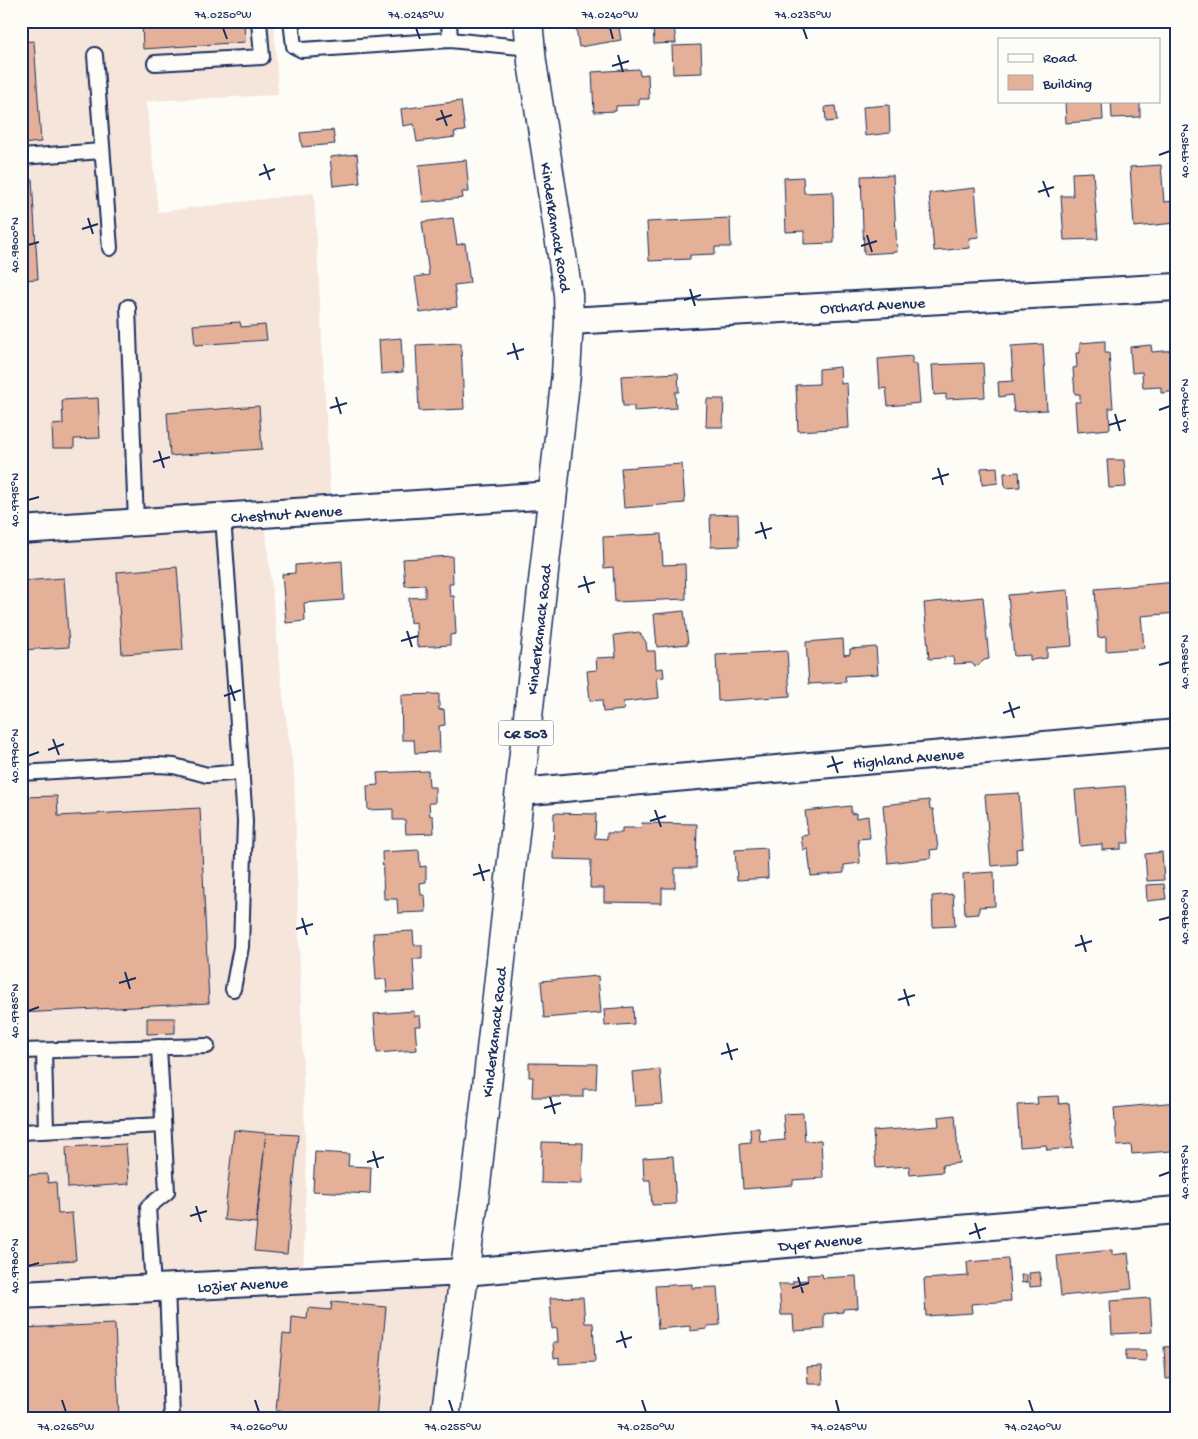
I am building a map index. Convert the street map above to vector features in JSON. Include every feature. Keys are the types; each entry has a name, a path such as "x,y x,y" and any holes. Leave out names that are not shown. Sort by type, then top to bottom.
{"main road":[{"name":"Kinderkamack Road","path":"445,1418 476,1185 566,374 569,321 568,294 530,48 528,21"}],"street":[{"name":"Orchard Avenue","path":"569,321 1177,287"},
{"name":"Chestnut Avenue","path":"21,530 552,495"},
{"name":"Highland Avenue","path":"520,792 1177,733"},
{"name":"Dyer Avenue","path":"464,1272 1177,1210"},
{"name":"Lozier Avenue","path":"21,1295 464,1272"}],"lane":[{"path":"155,63 262,57 260,21"},
{"path":"290,21 294,46 302,50 450,40 530,48"},
{"path":"449,21 450,40"},
{"path":"96,55 110,248"},
{"path":"21,157 102,151"},
{"path":"128,307 136,523"},
{"path":"223,517 245,821 241,947 233,989"},
{"path":"21,773 158,765 174,766 207,775 242,772"},
{"path":"21,1052 207,1046"},
{"path":"159,1048 167,1192 148,1207 160,1288 172,1418"},
{"path":"44,1051 46,1130"},
{"path":"21,1132 163,1125"}],"shaded area":[{"path":"21,21 274,21 278,95 146,101 158,212 314,193 331,509 264,514 283,696 294,774 306,1172 303,1280 464,1272 445,1418 21,1418"}],"building":[{"path":"142,21 244,21 245,42 143,49"},
{"path":"575,21 618,21 621,40 579,47"},
{"path":"788,21 838,21 839,25 789,28"},
{"path":"1136,21 1170,21 1170,23 1136,25"},
{"path":"674,25 676,43 654,44 653,26"},
{"path":"34,41 41,142 21,144 21,42"},
{"path":"701,45 702,73 673,74 672,46"},
{"path":"639,69 640,75 648,74 649,99 639,99 639,105 616,106 616,111 594,112 592,72"},
{"path":"461,101 465,131 454,132 455,137 417,142 414,124 403,126 401,109"},
{"path":"1065,102 1102,102 1103,120 1066,123"},
{"path":"1111,102 1140,102 1140,117 1112,118"},
{"path":"889,105 890,133 865,136 863,107"},
{"path":"835,106 837,121 826,122 825,107"},
{"path":"333,130 335,144 302,147 300,133"},
{"path":"357,154 360,183 333,186 330,157"},
{"path":"466,160 469,192 462,192 463,198 423,202 419,165"},
{"path":"1161,165 1164,202 1174,201 1176,223 1134,227 1130,167"},
{"path":"1093,172 1098,239 1064,240 1061,196 1073,196 1072,173"},
{"path":"893,175 897,252 864,254 861,176"},
{"path":"803,177 804,193 833,192 834,243 804,244 804,231 786,232 784,178"},
{"path":"21,179 32,179 38,279 21,280"},
{"path":"975,188 979,237 969,238 970,248 934,251 929,193"},
{"path":"453,218 457,245 465,243 470,283 454,285 457,307 420,313 415,277 429,275 422,222"},
{"path":"730,218 731,247 715,247 715,254 690,255 690,259 649,261 647,222"},
{"path":"240,322 241,327 265,325 267,340 195,345 193,325"},
{"path":"401,338 403,372 381,374 379,340"},
{"path":"1105,341 1105,353 1109,353 1113,408 1109,408 1110,429 1077,432 1075,402 1080,402 1080,394 1075,394 1073,368 1077,367 1076,353 1080,353 1080,343"},
{"path":"461,343 464,409 419,411 416,345"},
{"path":"1043,344 1047,410 1014,412 1012,395 999,397 998,382 1013,381 1011,346"},
{"path":"1151,345 1152,352 1177,350 1177,391 1161,393 1161,387 1143,388 1142,372 1132,373 1130,347"},
{"path":"912,356 912,364 917,364 920,403 888,406 886,388 880,389 878,359"},
{"path":"983,363 985,397 946,399 946,394 934,395 932,365"},
{"path":"840,367 841,384 847,383 849,428 798,431 796,385 819,384 819,369"},
{"path":"678,373 679,392 675,392 676,408 634,411 634,406 623,406 621,376"},
{"path":"98,398 100,438 74,439 74,448 53,448 52,425 63,424 62,400"},
{"path":"707,399 724,399 723,427 706,427"},
{"path":"259,406 262,449 170,456 167,413"},
{"path":"1107,460 1124,460 1126,487 1109,488"},
{"path":"682,464 685,503 624,508 621,468"},
{"path":"997,467 998,483 982,485 981,468"},
{"path":"1019,472 1020,487 1005,488 1004,473"},
{"path":"738,514 739,546 711,547 710,515"},
{"path":"661,534 663,565 685,564 686,599 615,602 613,567 604,568 603,537"},
{"path":"452,556 453,584 449,584 450,596 454,596 456,634 450,635 450,645 417,647 416,622 410,623 409,598 425,597 425,585 405,586 403,559"},
{"path":"342,561 344,600 304,603 305,621 286,623 282,574 295,573 295,565"},
{"path":"177,567 183,650 122,654 117,572"},
{"path":"64,578 69,647 21,650 21,581"},
{"path":"1177,582 1177,613 1141,616 1144,648 1106,651 1106,637 1098,638 1095,589"},
{"path":"1068,590 1072,646 1047,648 1047,658 1030,660 1030,655 1014,656 1008,595"},
{"path":"983,597 989,659 975,666 971,663 954,664 953,657 929,659 924,603"},
{"path":"684,611 688,644 657,647 654,614"},
{"path":"639,632 646,642 647,651 655,651 656,669 663,668 664,677 657,678 659,698 623,702 624,710 603,712 602,700 590,701 587,671 597,670 596,658 616,657 614,635"},
{"path":"843,639 844,655 850,654 850,649 876,647 878,674 845,676 846,682 809,684 806,642"},
{"path":"787,651 790,696 718,701 716,655"},
{"path":"439,694 439,710 444,709 445,725 439,726 440,752 415,753 414,740 402,740 401,695"},
{"path":"428,771 429,787 435,787 435,803 429,803 430,816 433,816 434,833 406,834 405,820 393,820 393,809 368,810 367,786 378,785 377,773"},
{"path":"1125,786 1129,843 1121,843 1121,849 1102,850 1102,844 1080,846 1075,790"},
{"path":"1019,793 1023,848 1016,849 1017,864 991,866 985,795"},
{"path":"57,796 58,816 200,808 209,1003 21,1013 21,797"},
{"path":"929,800 930,809 933,809 938,849 930,850 931,858 888,863 883,805"},
{"path":"851,806 851,814 856,813 856,818 868,816 870,838 858,839 860,863 844,865 844,873 811,876 808,849 803,850 801,836 808,835 805,811"},
{"path":"554,813 596,814 595,838 607,839 607,833 622,833 622,828 641,828 642,823 697,824 696,868 675,868 675,888 662,888 662,903 604,902 604,888 590,888 591,860 553,859"},
{"path":"1174,820 1177,820 1177,853"},
{"path":"767,848 768,878 737,880 735,850"},
{"path":"419,850 420,867 426,866 426,882 420,883 421,895 425,895 426,912 398,913 397,899 384,899 382,852"},
{"path":"1162,852 1164,880 1147,881 1145,854"},
{"path":"994,872 995,906 979,907 979,914 965,915 963,874"},
{"path":"1164,884 1166,899 1147,901 1146,885"},
{"path":"953,894 955,926 933,927 932,896"},
{"path":"413,931 414,945 422,945 422,959 413,959 415,991 387,992 386,979 376,980 373,933"},
{"path":"598,976 601,1013 544,1018 541,981"},
{"path":"633,1007 634,1024 605,1026 604,1009"},
{"path":"414,1011 414,1016 420,1016 421,1026 415,1026 417,1050 377,1053 374,1014"},
{"path":"147,1018 175,1018 175,1033 147,1034"},
{"path":"529,1063 597,1064 596,1089 583,1089 583,1097 532,1097 533,1077 529,1077"},
{"path":"660,1069 663,1104 635,1106 632,1072"},
{"path":"1058,1096 1059,1104 1069,1103 1073,1148 1047,1150 1046,1145 1020,1147 1017,1105 1038,1104 1037,1097"},
{"path":"1177,1102 1177,1146 1172,1146 1172,1151 1132,1154 1131,1145 1117,1146 1114,1108"},
{"path":"803,1113 805,1141 821,1140 823,1178 793,1180 793,1185 743,1189 740,1143 751,1142 750,1129 759,1128 760,1142 785,1140 783,1114"},
{"path":"955,1115 959,1163 942,1165 943,1172 910,1175 909,1166 876,1168 873,1131 939,1126 938,1117"},
{"path":"234,1130 266,1133 256,1223 224,1220"},
{"path":"266,1133 298,1135 287,1254 254,1251"},
{"path":"542,1142 583,1143 582,1184 541,1183"},
{"path":"126,1144 129,1184 68,1188 66,1147"},
{"path":"315,1152 349,1154 348,1166 371,1167 370,1194 313,1191"},
{"path":"673,1156 676,1204 652,1205 650,1180 644,1180 643,1158"},
{"path":"47,1174 48,1183 56,1182 58,1214 72,1213 76,1260 21,1264 21,1183 25,1183 24,1175"},
{"path":"1112,1250 1112,1255 1128,1253 1132,1289 1061,1296 1057,1256"},
{"path":"1008,1259 1011,1301 971,1304 972,1313 926,1316 924,1279 968,1276 967,1262"},
{"path":"1040,1272 1041,1286 1030,1287 1029,1273"},
{"path":"822,1274 823,1278 856,1276 858,1308 843,1309 843,1312 824,1314 824,1329 794,1331 793,1315 781,1315 779,1284 793,1284 793,1281 808,1280 807,1275"},
{"path":"1021,1275 1027,1275 1027,1282 1022,1283"},
{"path":"692,1284 692,1288 717,1287 720,1325 707,1326 707,1329 690,1331 690,1326 658,1329 655,1286"},
{"path":"583,1297 585,1323 593,1323 595,1362 559,1364 559,1357 554,1358 553,1342 558,1342 557,1328 552,1329 550,1298"},
{"path":"1150,1298 1152,1332 1112,1334 1110,1301"},
{"path":"332,1302 386,1307 376,1418 308,1418 309,1414 276,1411 283,1334 291,1335 292,1317 307,1319 308,1308 331,1310"},
{"path":"115,1324 119,1418 21,1418 21,1328"},
{"path":"1177,1346 1177,1378 1166,1379 1164,1347"},
{"path":"1126,1350 1146,1350 1146,1361 1126,1360"},
{"path":"822,1366 823,1384 808,1384 807,1367"}]}
